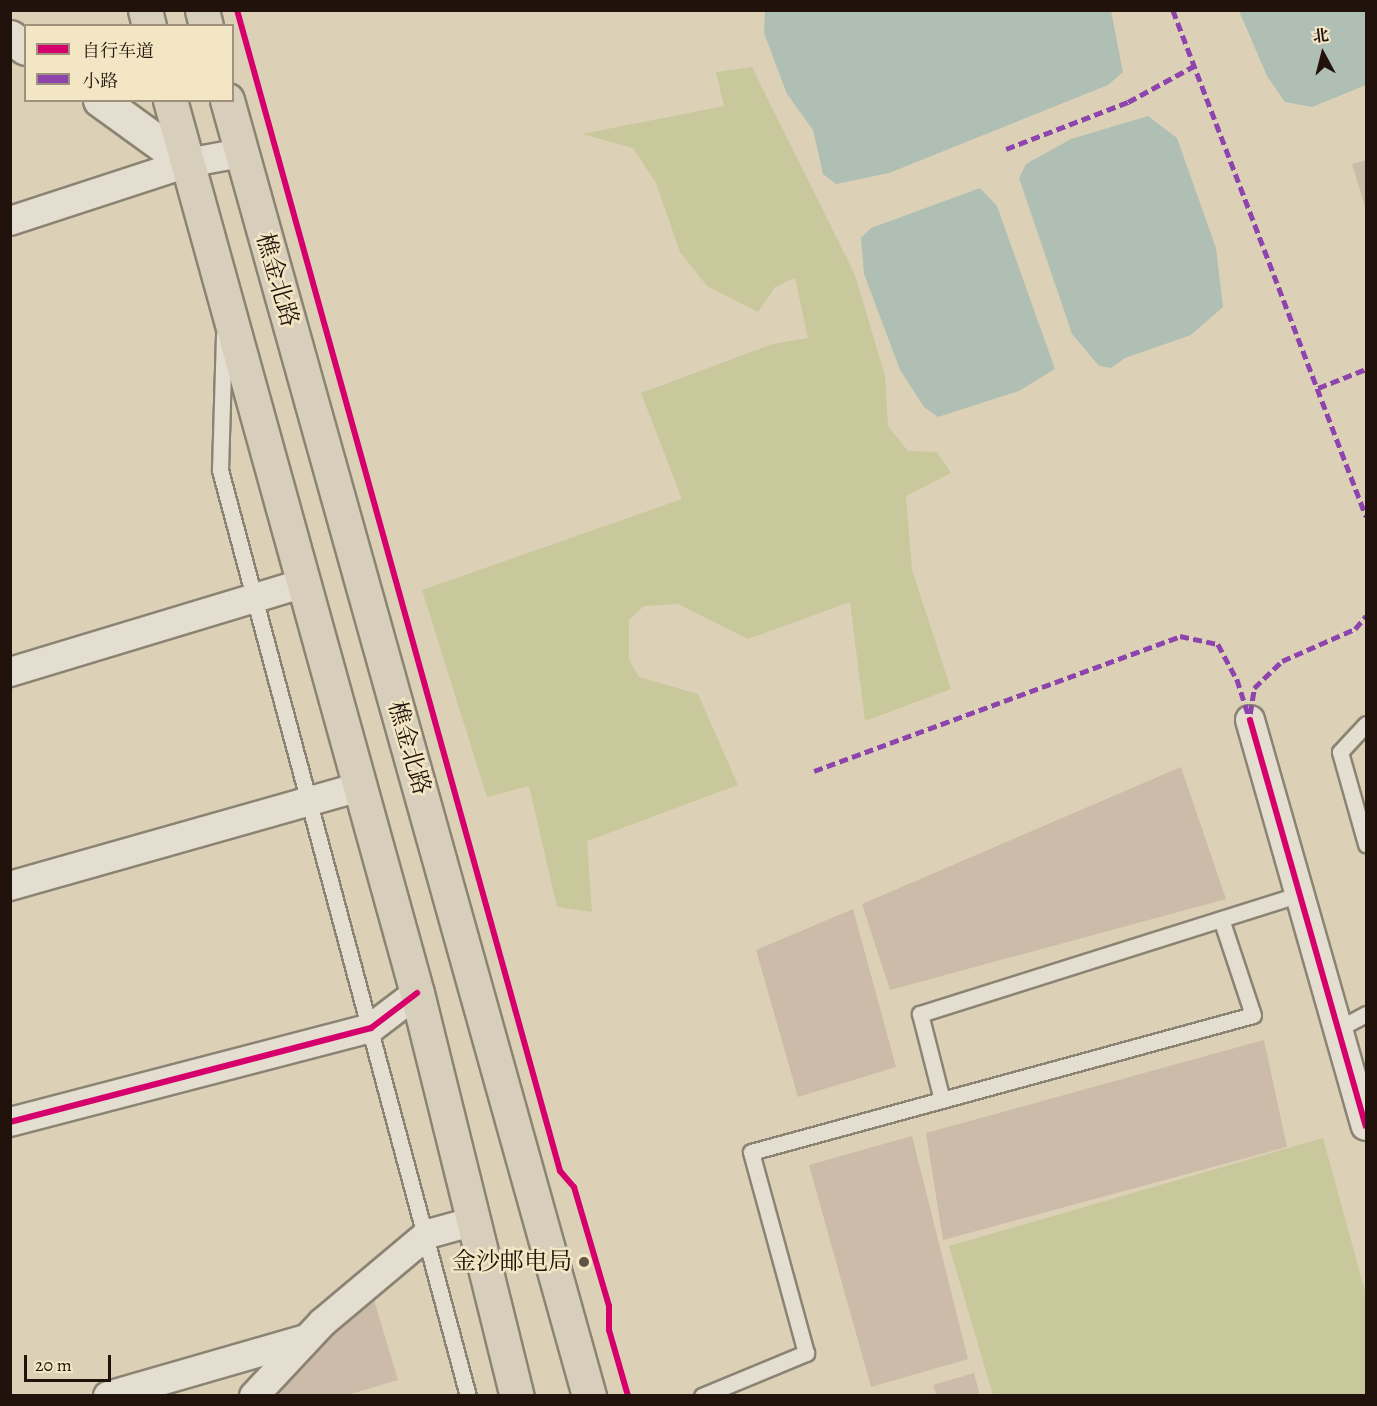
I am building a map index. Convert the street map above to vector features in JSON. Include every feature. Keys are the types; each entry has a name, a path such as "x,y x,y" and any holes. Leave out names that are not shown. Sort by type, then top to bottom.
{"main road":[{"path":"10,37 24,47"},
{"path":"103,102 187,163"},
{"path":"171,102 417,993 472,1222 517,1395"},
{"name":"樵金北路","path":"228,102 589,1395"}],"street":[{"path":"10,221 187,163 242,153"},
{"path":"10,672 304,583"},
{"path":"1250,720 1298,895 1366,1126"},
{"path":"10,886 361,787"},
{"path":"10,1122 371,1028 417,993"},
{"path":"254,1395 308,1338 428,1234 472,1222"},
{"path":"108,1395 308,1338"}],"lane":[{"path":"225,299 220,470 428,1234 468,1395"},
{"path":"1366,724 1340,752 1366,844"},
{"path":"942,1100 920,1014 1298,895"},
{"path":"702,1395 806,1353 751,1152 1252,1015 1221,919"},
{"path":"1338,1029 1366,1014"}],"shaded area":[{"path":"765,10 1111,11 1123,72 1108,85 889,173 836,184 823,174 813,130 787,94 764,33"},
{"path":"1239,11 1366,11 1366,85 1312,107 1285,102 1267,76"},
{"path":"752,67 855,275 885,376 888,426 908,451 937,452 951,473 906,496 912,570 951,689 865,721 850,602 748,639 678,604 644,606 629,620 629,660 639,677 698,694 738,785 587,841 592,912 557,907 529,786 487,797 422,590 682,499 641,393 773,344 808,338 795,278 775,287 758,312 707,286 680,252 656,183 633,148 582,134 724,106 716,72"},
{"path":"1148,116 1177,138 1216,248 1223,307 1191,335 1125,358 1111,368 1099,366 1072,334 1019,178 1026,164 1071,139"},
{"path":"980,188 997,206 1055,369 1019,391 938,417 924,407 900,370 864,274 861,238 871,228"},
{"path":"1323,1138 1366,1295 1366,1395 993,1395 949,1246"}],"building":[{"path":"1366,160 1366,210 1352,164"},
{"path":"1181,767 1226,899 890,990 862,904"},
{"path":"853,909 896,1067 798,1097 756,950"},
{"path":"1264,1040 1287,1147 943,1240 926,1133"},
{"path":"912,1136 968,1359 871,1387 809,1165"},
{"path":"371,1290 398,1380 344,1396 281,1396 272,1382"},
{"path":"974,1373 980,1396 937,1396 933,1385"}],"marked path":[{"path":"1173,10 1366,516"},
{"path":"1006,149 1128,102 1194,66"},
{"path":"1318,388 1366,369"},
{"path":"1250,714 1254,688 1282,661 1355,629 1366,616"},
{"path":"814,771 1180,636 1218,644 1237,679 1250,720"}],"cycle path":[{"path":"237,10 560,1171 574,1187 609,1306 609,1330 628,1396"},
{"path":"1250,720 1366,1126"},
{"path":"10,1122 371,1028 417,993"}],"place":[{"name":"金沙邮电局","path":"584,1262"}]}
